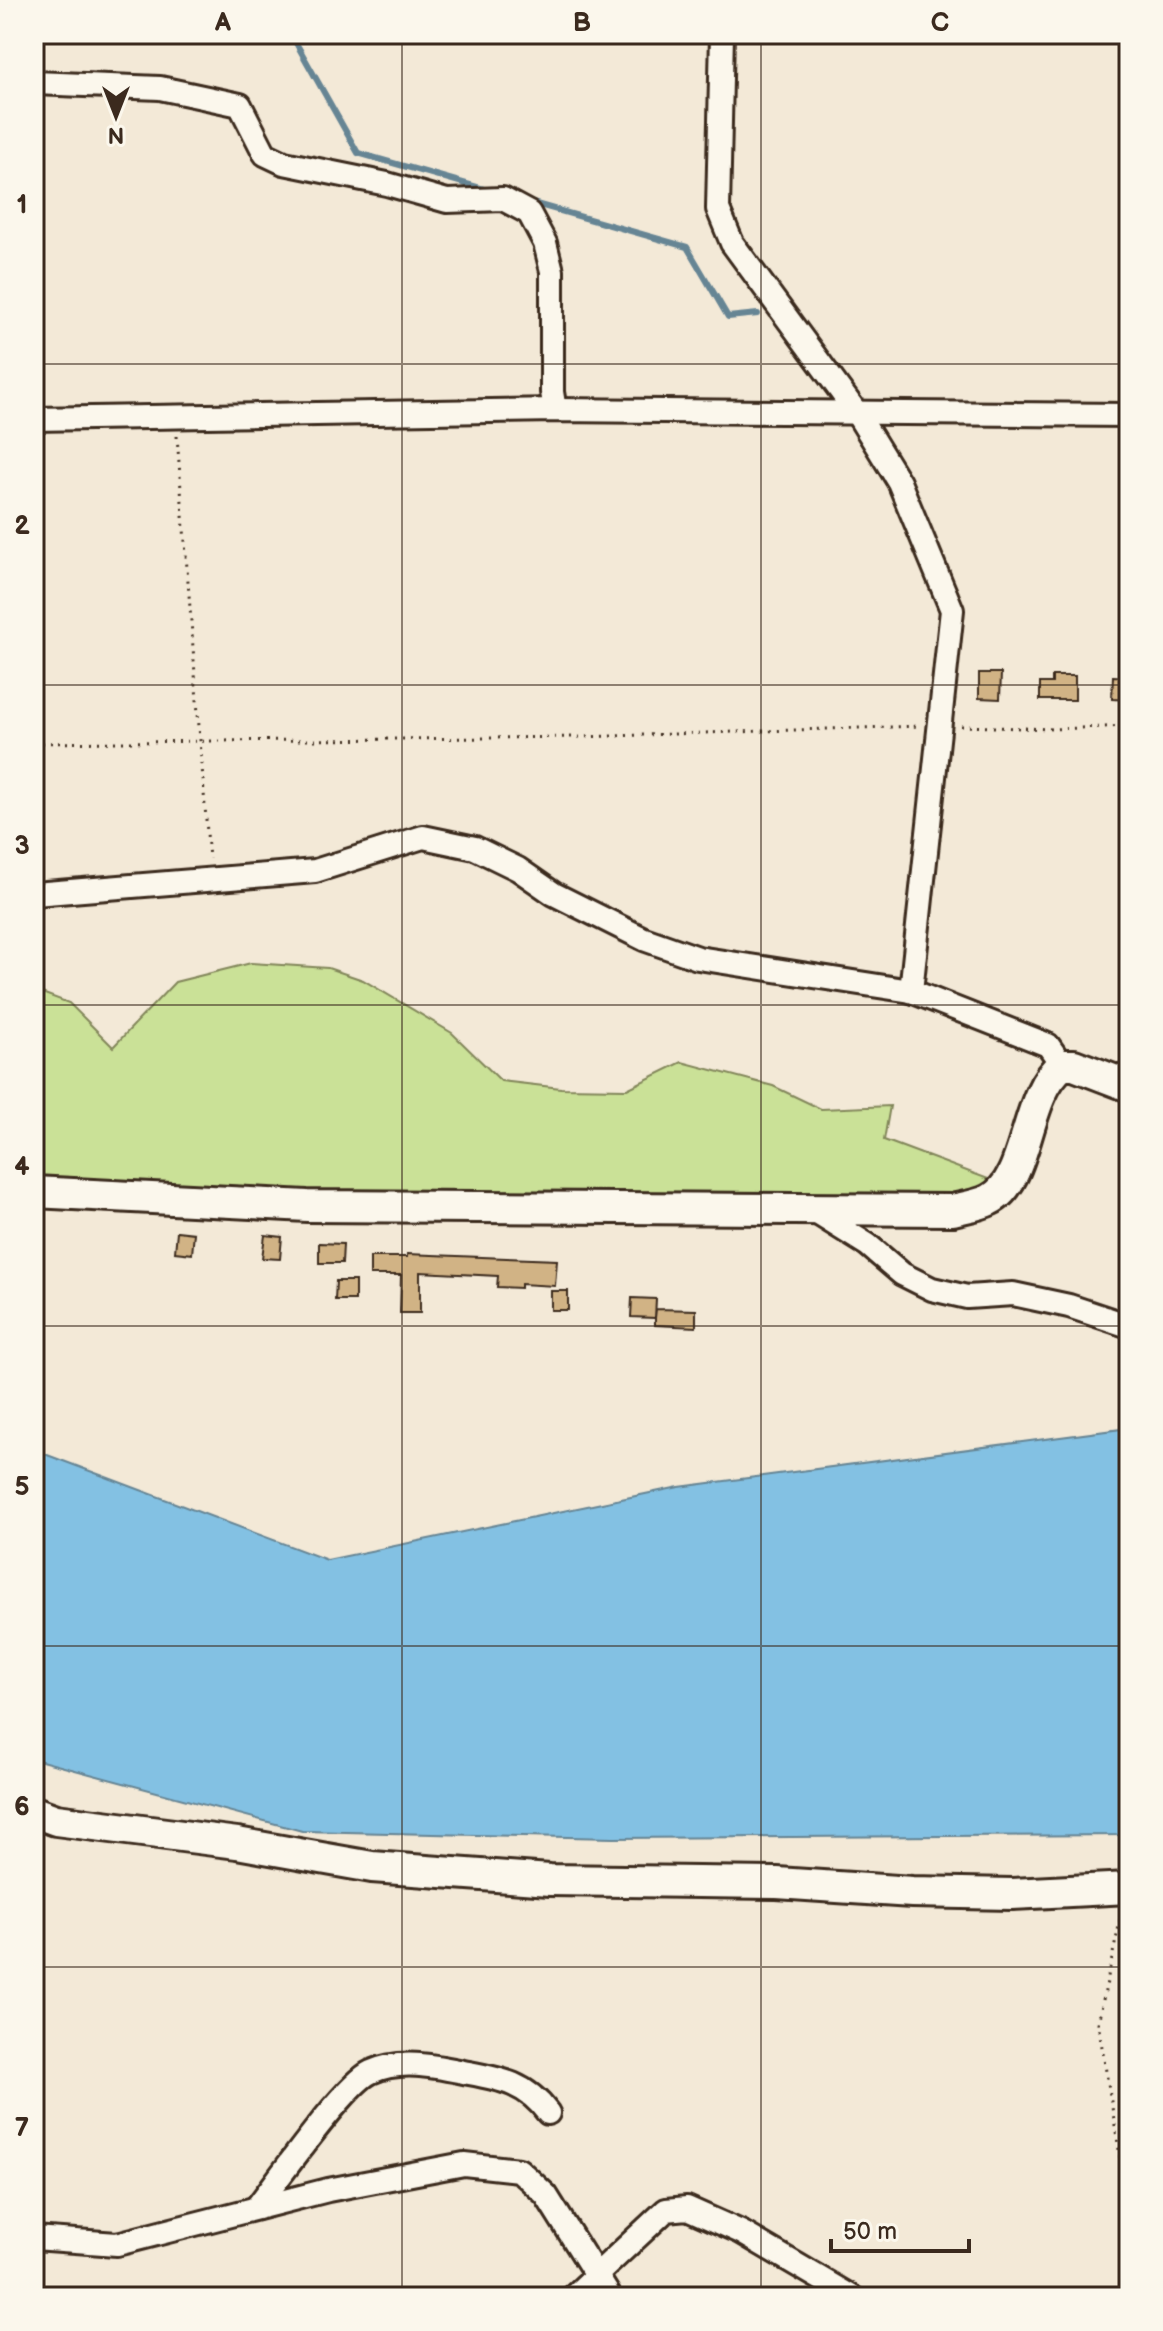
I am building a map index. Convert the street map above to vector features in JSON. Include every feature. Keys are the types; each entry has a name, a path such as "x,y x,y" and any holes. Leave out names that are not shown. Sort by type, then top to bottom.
{"main road":[{"path":"34,1192 307,1206 953,1210 992,1199 1009,1180 1042,1089 1051,1073 1062,1065 1074,1065 1129,1086"},
{"path":"34,1812 56,1820 237,1843 372,1867 535,1879 777,1883 912,1892 1012,1894 1128,1888"}],"street":[{"path":"722,34 718,209 732,243 856,412 899,482 952,610 942,726 911,991"},
{"path":"34,83 160,88 240,105 265,154 284,163 387,184 447,201 503,199 529,213 545,243 552,271 552,392 555,410"},
{"path":"34,419 555,410 1129,415"},
{"path":"34,894 315,871 423,837 475,848 518,869 554,894 644,939 698,958 911,991 1048,1045 1062,1065"},
{"path":"812,1210 868,1245 902,1274 932,1289 967,1297 1013,1294 1069,1306 1129,1326"},
{"path":"256,2208 327,2115 370,2072 419,2064 510,2081 536,2097 548,2113"},
{"path":"34,2238 117,2244 256,2208 464,2164 519,2170 546,2195 610,2297"},
{"path":"573,2297 666,2210 687,2208 741,2232 852,2297"}],"path":[{"path":"176,416 211,879"},
{"path":"34,743 579,737 942,726 1053,729 1129,726"},
{"path":"1128,1888 1098,2023 1113,2121 1124,2163 1129,2210"},
{"path":"1124,2163 1129,2159"}],"green space":[{"path":"251,963 328,968 363,980 452,1033 501,1081 561,1088 627,1089 682,1062 773,1086 821,1109 890,1106 884,1140 991,1180 967,1197 556,1201 34,1182 34,990 69,1003 113,1047 175,982"}],"water":[{"path":"1129,1428 1129,1835 613,1838 302,1831 34,1759 34,1450 327,1560 679,1487"}],"building":[{"path":"979,673 1001,673 1000,699 979,698"},
{"path":"1052,676 1075,676 1075,700 1040,700 1040,683 1052,683"},
{"path":"1113,676 1129,677 1129,700 1112,699"},
{"path":"177,1231 194,1233 192,1254 175,1252"},
{"path":"265,1235 282,1237 280,1259 262,1258"},
{"path":"319,1243 343,1244 342,1263 319,1263"},
{"path":"407,1254 557,1260 555,1286 521,1284 521,1288 497,1287 498,1276 420,1272 420,1313 400,1313 401,1275 370,1275 370,1257 407,1257"},
{"path":"336,1281 355,1281 355,1300 335,1300"},
{"path":"551,1291 568,1291 568,1310 551,1310"},
{"path":"632,1298 656,1299 655,1318 631,1317"},
{"path":"656,1309 696,1310 696,1327 655,1325"}],"waterway":[{"path":"291,34 358,153 491,191"},
{"path":"529,202 687,247 728,317 758,314"}]}
